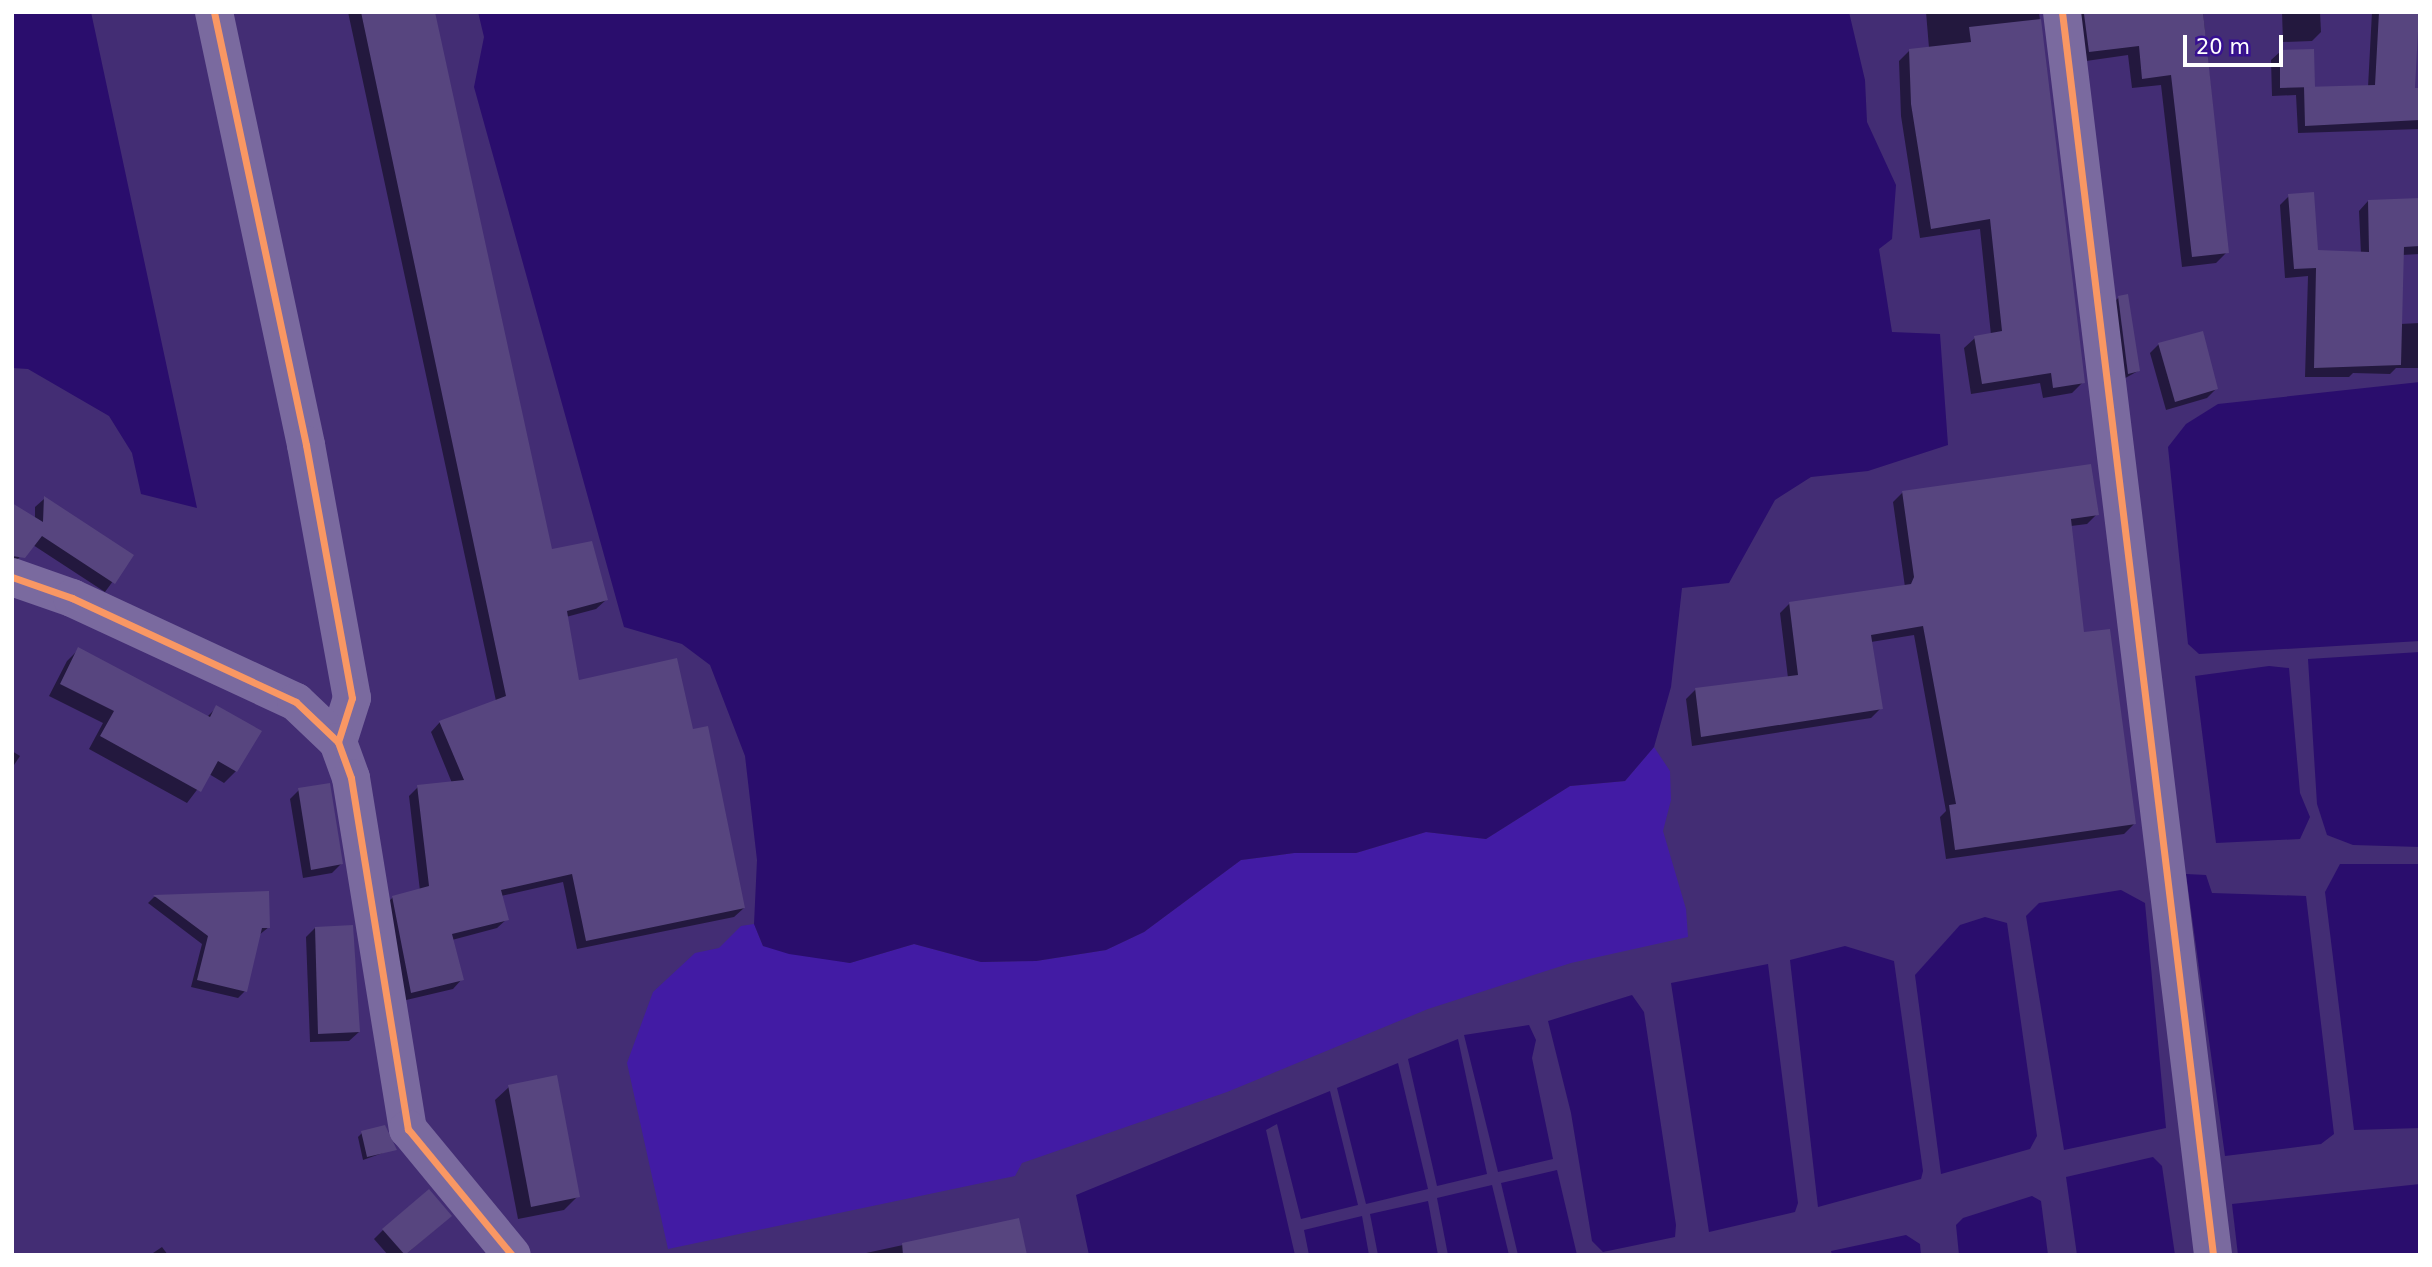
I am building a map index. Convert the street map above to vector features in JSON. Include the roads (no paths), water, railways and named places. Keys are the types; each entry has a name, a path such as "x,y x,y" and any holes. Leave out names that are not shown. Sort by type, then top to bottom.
{"street":[{"path":"214,12 306,444 352,698 338,742"},
{"path":"2062,12 2213,1255"},
{"path":"12,577 72,598 296,702 338,742 351,778 408,1129 512,1255"}]}
